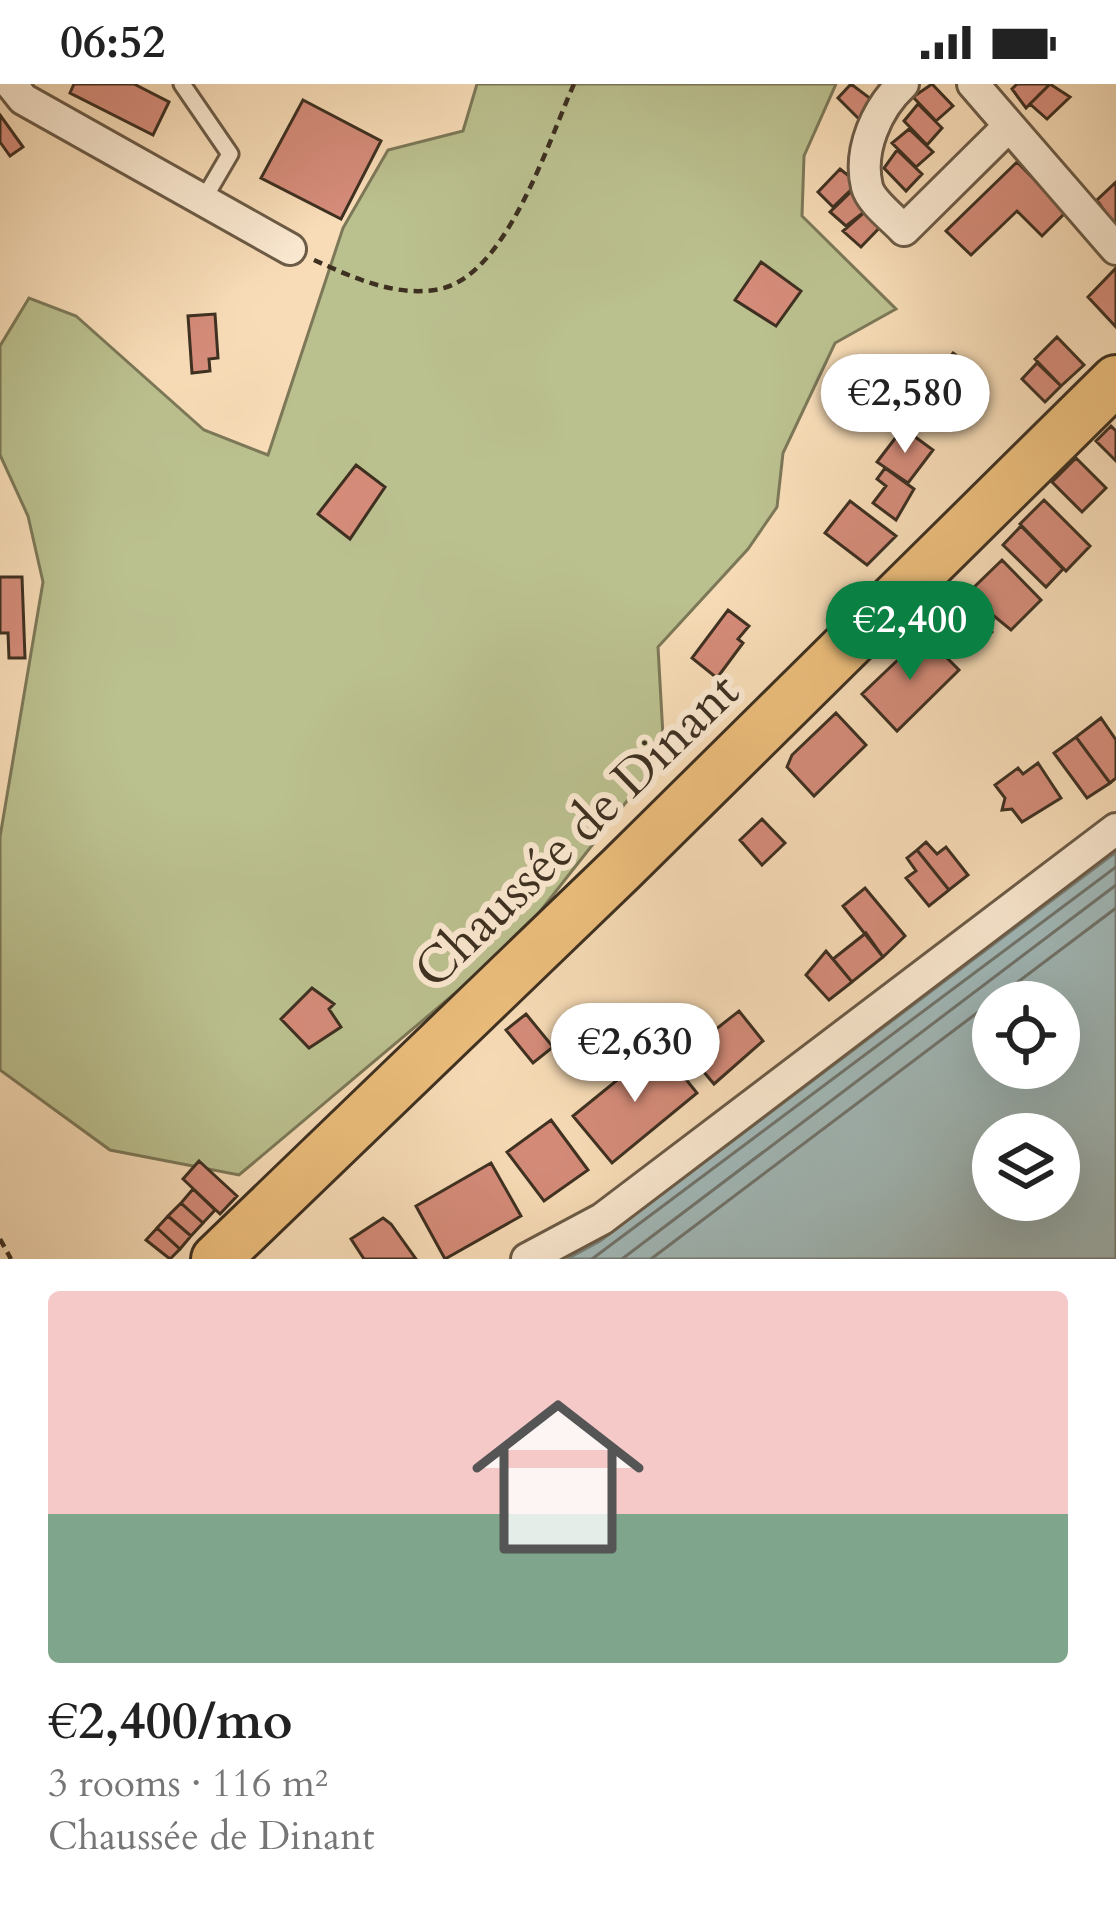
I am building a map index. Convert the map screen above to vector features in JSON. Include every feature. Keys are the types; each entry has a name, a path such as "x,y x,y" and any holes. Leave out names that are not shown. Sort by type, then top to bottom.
{"main road":[{"name":"Chaussée de Dinant","path":"216,1259 637,854 1116,380"}],"street":[{"path":"10,84 22,99 290,249"},
{"path":"903,84 885,101 866,149 868,190 904,230 1009,126"},
{"path":"973,84 1116,249"},
{"path":"527,1259 602,1220 1116,829"}],"lane":[{"path":"182,84 230,154 202,202"}],"path":[{"path":"290,249 371,285 441,289 489,260 574,84"},
{"path":"0,1239 10,1259"}],"green space":[{"path":"477,84 836,84 804,156 802,216 896,309 835,343 783,453 777,507 748,549 658,647 664,754 516,942 239,1175 110,1150 0,1070 0,837 43,582 28,516 0,455 0,346 29,298 76,316 204,430 268,455 343,228 388,150 463,131"}],"water":[{"path":"1116,852 1116,1259 567,1259 600,1241"}],"building":[{"path":"74,84 134,84 169,102 153,135 70,93"},
{"path":"851,84 875,102 862,122 838,98"},
{"path":"932,84 953,106 936,121 913,97"},
{"path":"1017,84 1050,84 1026,108 1012,89"},
{"path":"1050,84 1070,97 1047,119 1030,104"},
{"path":"303,100 381,141 341,219 261,178"},
{"path":"918,104 942,128 927,145 904,121"},
{"path":"0,115 23,147 10,156 0,142"},
{"path":"909,129 933,152 916,167 892,143"},
{"path":"897,150 922,174 906,191 884,168"},
{"path":"1017,162 1066,212 1042,236 1017,211 971,255 946,231"},
{"path":"840,169 858,183 833,207 818,192"},
{"path":"1116,182 1116,228 1097,200"},
{"path":"854,189 868,209 846,226 830,212"},
{"path":"868,209 884,223 861,247 843,231"},
{"path":"761,262 801,291 776,326 735,300"},
{"path":"1116,268 1116,327 1088,297"},
{"path":"215,314 218,358 209,359 210,371 192,373 188,316"},
{"path":"1057,337 1084,365 1061,386 1035,359"},
{"path":"953,353 973,367 956,392 936,378"},
{"path":"1037,363 1061,386 1045,402 1022,379"},
{"path":"1111,426 1116,431 1116,461 1096,441"},
{"path":"903,428 933,450 908,483 877,462"},
{"path":"1076,458 1106,488 1082,512 1052,482"},
{"path":"356,465 385,487 350,539 318,514"},
{"path":"885,468 914,489 896,520 873,503 886,486 877,479"},
{"path":"1044,500 1090,546 1066,571 1020,524"},
{"path":"850,501 896,536 867,565 825,533"},
{"path":"1021,526 1063,569 1046,587 1003,545"},
{"path":"1002,560 1041,600 1011,630 967,594"},
{"path":"0,577 22,577 25,658 9,658 8,633 0,633"},
{"path":"967,594 993,620 987,626 992,632 975,649 944,618"},
{"path":"728,610 749,626 738,639 743,643 717,678 692,658"},
{"path":"924,635 959,670 897,731 862,694"},
{"path":"836,713 866,745 814,796 787,767 792,755"},
{"path":"1101,718 1116,740 1116,778 1110,783 1076,737"},
{"path":"1076,737 1110,783 1087,798 1054,753"},
{"path":"1038,763 1061,798 1022,822 1012,809 1002,810 1005,798 995,785 1018,768 1023,774"},
{"path":"762,819 785,843 762,865 740,840"},
{"path":"926,842 937,854 946,847 968,875 949,890 917,850"},
{"path":"917,850 949,890 929,906 906,878 916,871 907,858"},
{"path":"865,888 905,936 883,957 843,906"},
{"path":"866,933 883,957 852,982 833,959"},
{"path":"826,951 852,982 829,1000 806,975"},
{"path":"312,988 334,1004 329,1009 341,1027 309,1048 281,1019"},
{"path":"739,1011 763,1041 714,1084 687,1052"},
{"path":"526,1014 553,1047 533,1063 506,1030"},
{"path":"659,1046 697,1093 612,1163 573,1116"},
{"path":"551,1120 588,1170 544,1201 507,1152"},
{"path":"199,1161 237,1196 220,1214 183,1179"},
{"path":"491,1163 521,1216 445,1259 416,1206"},
{"path":"193,1189 215,1210 203,1223 181,1203"},
{"path":"181,1203 203,1223 191,1236 168,1216"},
{"path":"168,1216 191,1236 180,1249 157,1228"},
{"path":"383,1218 416,1259 364,1259 351,1239"},
{"path":"157,1228 180,1249 170,1259 146,1240"}]}
